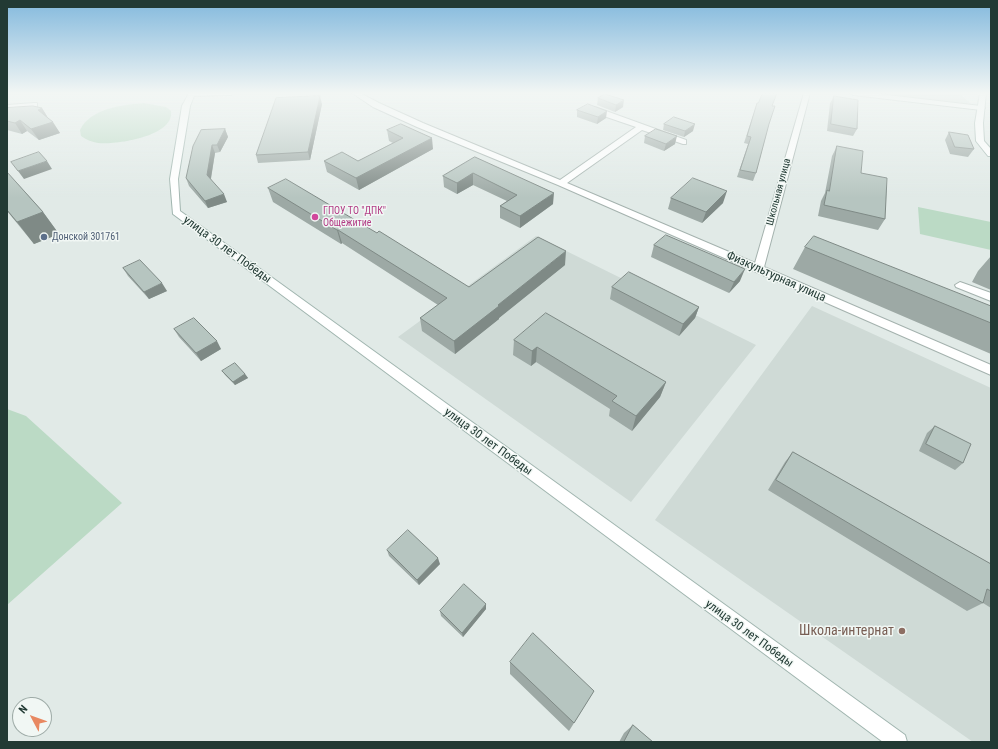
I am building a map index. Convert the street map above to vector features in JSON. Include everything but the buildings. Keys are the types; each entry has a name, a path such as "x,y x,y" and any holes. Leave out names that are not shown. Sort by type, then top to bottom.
{"street":[{"name":"улица 30 лет Победы","path":"182,128 174,180 176,212 898,742"},
{"name":"Физкультурная улица","path":"427,128 561,183 991,370"},
{"path":"561,183 638,128"},
{"path":"646,128 683,142"},
{"name":"Школьная улица","path":"758,269 797,128"},
{"path":"979,128 980,141 991,154"},
{"path":"960,285 991,297"}],"shaded area":[{"path":"536,236 756,345 631,502 398,337"},
{"name":"Школа-интернат","path":"812,306 991,388 991,742 973,742 655,520"}],"green space":[{"path":"81,128 163,128 155,133 143,137 107,143 98,143 87,140 81,136 80,130"},
{"path":"918,207 991,222 991,250 920,234"},
{"path":"7,409 26,416 122,503 7,605"}],"place":[{"name":"ГПОУ ТО \"ДПК\" Общежитие","path":"315,217"},
{"name":"Донской 301761","path":"44,237"},
{"name":"Школа-интернат","path":"902,631"}]}
